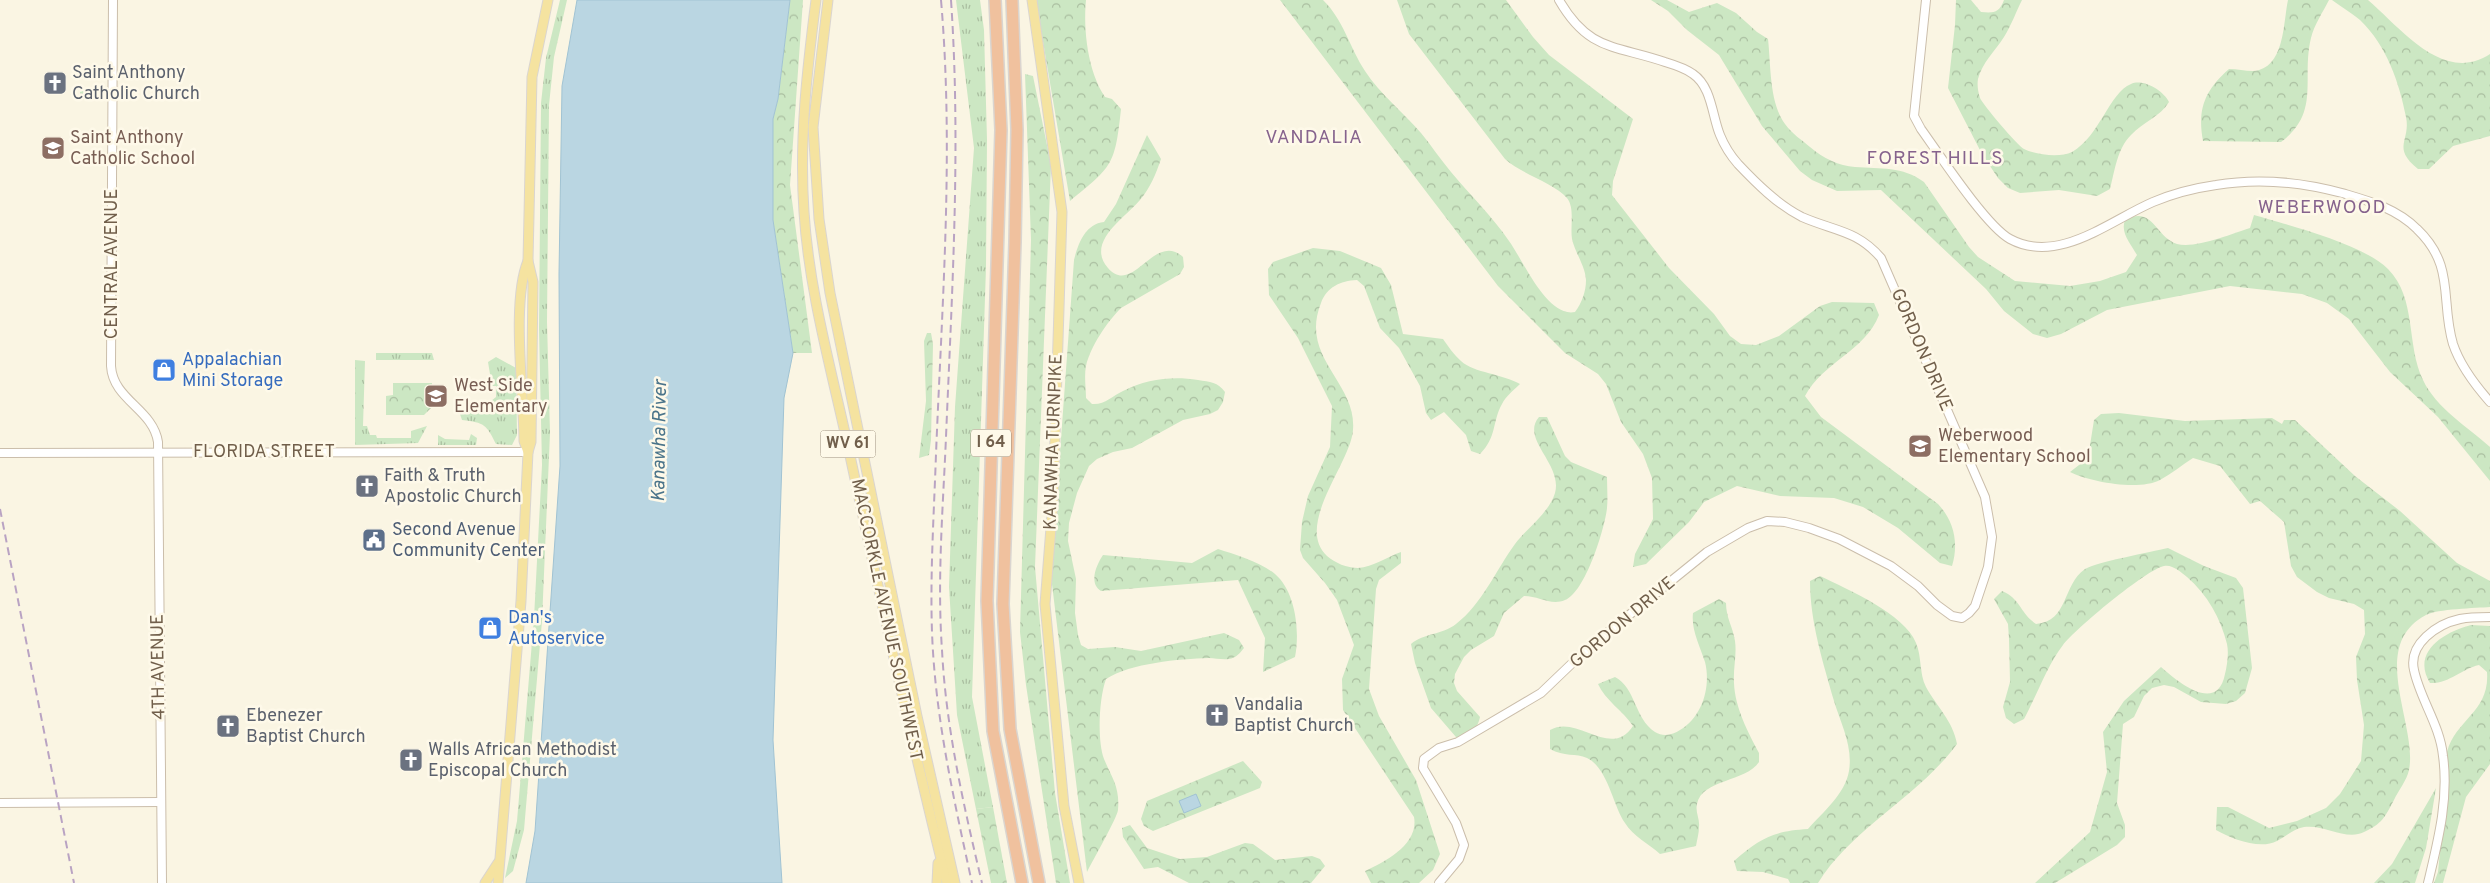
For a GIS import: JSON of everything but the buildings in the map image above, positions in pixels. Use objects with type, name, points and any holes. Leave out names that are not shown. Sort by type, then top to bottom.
[{"type":"highway","name":"I 64","points":[[995,0],[1001,130],[987,601],[993,732],[1022,883]]},
{"type":"highway","name":"I 64","points":[[1012,0],[1017,130],[1016,242],[1003,604],[1010,729],[1039,883]]},
{"type":"main road","points":[[498,883],[498,862],[516,664],[528,452],[524,441],[521,319],[524,272],[528,261],[531,87],[536,50],[548,0]]},
{"type":"main road","name":"MACCORKLE AVENUE SOUTHWEST","points":[[816,0],[804,98],[802,162],[804,214],[813,288],[907,724],[947,883]]},
{"type":"main road","name":"MACCORKLE AVENUE SOUTHWEST","points":[[828,0],[813,127],[819,219],[830,293],[917,716],[955,883]]},
{"type":"main road","name":"KANAWHA TURNPIKE","points":[[1032,0],[1062,212],[1053,502],[1045,604],[1064,806],[1079,883]]},
{"type":"main road","points":[[935,835],[937,883]]},
{"type":"main road","points":[[485,883],[498,862]]},
{"type":"street","name":"CENTRAL AVENUE","points":[[113,0],[112,373],[119,390],[153,424],[157,435],[159,452]]},
{"type":"street","name":"GORDON DRIVE","points":[[1439,883],[1458,859],[1464,845],[1456,823],[1422,768],[1424,758],[1439,748],[1458,742],[1541,693],[1587,649],[1707,552],[1748,528],[1767,521],[1785,522],[1809,528],[1838,539],[1891,566],[1918,586],[1937,606],[1952,616],[1962,618],[1974,606],[1988,567],[1991,545],[1992,537],[1985,498],[1881,258],[1871,246],[1859,237],[1802,216],[1778,201],[1742,168],[1731,155],[1720,135],[1705,88],[1694,74],[1657,59],[1627,53],[1595,41],[1580,29],[1559,0]]},
{"type":"street","points":[[1926,0],[1914,116],[1992,224],[2008,238],[2027,246],[2046,248],[2068,243],[2154,202],[2215,185],[2257,181],[2300,184],[2336,192],[2392,209],[2418,229],[2434,250],[2444,274],[2453,345],[2462,365],[2490,402]]},
{"type":"street","name":"4TH AVENUE","points":[[159,452],[158,636],[162,883]]},
{"type":"street","name":"FLORIDA STREET","points":[[0,453],[528,452]]},
{"type":"street","points":[[2428,883],[2440,832],[2446,779],[2443,753],[2435,724],[2414,669],[2413,657],[2421,642],[2430,632],[2460,619],[2490,616]]},
{"type":"street","points":[[0,803],[161,802]]},
{"type":"green space","points":[[560,0],[567,0],[554,57],[549,105],[547,322],[550,433],[542,621],[524,830],[513,871],[505,878],[517,821],[534,618],[542,465],[539,329],[541,103],[546,58]]},
{"type":"green space","points":[[790,0],[803,0],[790,185],[812,353],[793,353],[773,220],[773,119],[778,99]]},
{"type":"green space","points":[[956,0],[980,0],[984,30],[987,140],[986,267],[972,697],[993,807],[976,809],[957,715],[949,587],[955,407],[974,148]]},
{"type":"green space","points":[[1036,0],[1086,0],[1086,37],[1094,76],[1105,97],[1112,99],[1121,109],[1117,142],[1109,163],[1095,180],[1070,201]]},
{"type":"green space","points":[[1280,0],[1323,0],[1336,16],[1371,79],[1421,133],[1451,172],[1495,223],[1509,241],[1537,286],[1555,306],[1565,311],[1575,312],[1583,297],[1586,280],[1584,269],[1572,239],[1572,212],[1567,198],[1554,188],[1505,159],[1409,34],[1397,0],[1506,0],[1533,37],[1549,55],[1633,119],[1613,181],[1612,195],[1669,268],[1714,314],[1730,336],[1741,344],[1756,345],[1779,336],[1820,306],[1832,302],[1874,303],[1879,315],[1873,327],[1864,338],[1822,374],[1805,396],[1821,417],[1938,504],[1948,518],[1954,533],[1955,549],[1952,566],[1940,563],[1898,528],[1863,507],[1834,498],[1780,496],[1737,486],[1704,502],[1689,522],[1646,564],[1633,567],[1635,554],[1653,519],[1652,478],[1643,454],[1621,422],[1606,384],[1598,374],[1565,353],[1498,286]]},
{"type":"green space","points":[[1651,0],[1667,0],[1689,12],[1717,3],[1736,13],[1757,32],[1768,39],[1773,94],[1776,105],[1785,124],[1797,137],[1815,151],[1837,163],[1899,171],[1908,173],[1924,182],[1978,257],[2015,281],[2070,286],[2100,281],[2126,272],[2137,255],[2125,234],[2124,225],[2125,220],[2134,216],[2142,216],[2148,219],[2164,235],[2177,244],[2185,245],[2213,240],[2250,228],[2254,215],[2324,236],[2361,251],[2388,269],[2397,281],[2407,308],[2414,352],[2423,380],[2444,408],[2490,447],[2490,481],[2438,417],[2390,372],[2349,319],[2327,303],[2302,294],[2230,286],[2107,310],[2061,334],[2047,338],[2033,334],[2004,311],[1986,289],[1881,190],[1837,191],[1812,180],[1800,171],[1762,126],[1719,55],[1687,30],[1668,11]]},
{"type":"green space","points":[[1956,0],[1971,0],[1981,12],[1989,12],[1998,10],[2004,0],[2022,0],[2007,33],[1982,68],[1978,79],[1978,88],[1979,96],[1983,102],[2008,133],[2024,149],[2048,155],[2061,155],[2072,152],[2090,136],[2116,96],[2131,84],[2147,84],[2163,94],[2169,102],[2156,116],[2136,130],[2126,141],[2117,160],[2110,189],[2097,196],[2059,190],[2020,193],[2008,188],[1998,178],[1982,154],[1948,88]]},
{"type":"green space","points":[[2288,0],[2329,0],[2312,33],[2308,53],[2307,94],[2301,119],[2293,131],[2281,142],[2203,141],[2201,130],[2202,110],[2209,93],[2229,69],[2253,71],[2263,68],[2271,62],[2277,54],[2281,43]]},
{"type":"green space","points":[[2332,0],[2368,0],[2408,37],[2423,49],[2439,58],[2456,62],[2473,62],[2490,54],[2490,136],[2453,146],[2429,169],[2418,169],[2405,155],[2406,117],[2400,91],[2385,53],[2378,41],[2360,20]]},
{"type":"green space","points":[[1025,74],[1033,76],[1051,165],[1035,567],[1055,793],[1070,883],[1056,883],[1026,685],[1020,632],[1031,240]]},
{"type":"green space","points":[[80,91],[105,91],[105,100],[80,100]]},
{"type":"green space","points":[[1147,135],[1161,159],[1159,165],[1144,195],[1104,240],[1101,249],[1102,258],[1108,268],[1117,275],[1126,275],[1163,252],[1172,251],[1183,257],[1184,267],[1180,274],[1121,308],[1110,320],[1095,343],[1088,359],[1085,374],[1086,398],[1092,404],[1097,404],[1132,387],[1150,381],[1169,379],[1210,382],[1220,386],[1225,392],[1223,402],[1218,410],[1210,414],[1183,420],[1132,448],[1113,452],[1097,459],[1089,466],[1077,493],[1069,523],[1068,541],[1076,579],[1075,613],[1078,635],[1081,645],[1088,649],[1115,647],[1141,651],[1224,633],[1239,640],[1244,648],[1238,655],[1231,658],[1156,663],[1128,669],[1106,679],[1100,708],[1100,741],[1104,759],[1117,789],[1118,810],[1087,872],[1051,576],[1074,260],[1083,236],[1092,227],[1104,222],[1116,204]]},
{"type":"green space","points":[[1313,248],[1340,251],[1381,268],[1391,285],[1403,334],[1443,339],[1456,356],[1467,365],[1520,384],[1502,404],[1492,435],[1485,448],[1480,454],[1471,451],[1466,435],[1444,412],[1431,420],[1426,413],[1420,386],[1399,348],[1380,328],[1364,286],[1357,280],[1340,283],[1327,293],[1321,303],[1316,322],[1317,339],[1323,355],[1347,398],[1352,413],[1353,430],[1350,444],[1320,511],[1317,528],[1319,543],[1330,559],[1341,565],[1354,568],[1369,566],[1401,552],[1401,563],[1379,580],[1376,589],[1369,689],[1379,716],[1416,780],[1440,854],[1433,870],[1419,883],[1371,883],[1365,871],[1391,857],[1406,843],[1414,827],[1414,817],[1343,710],[1342,679],[1354,645],[1337,600],[1303,558],[1300,550],[1302,522],[1308,496],[1330,447],[1332,406],[1298,338],[1269,295],[1268,269],[1273,262]]},
{"type":"green space","points":[[927,333],[931,333],[933,344],[931,440],[929,455],[919,458],[926,401],[924,341]]},
{"type":"green space","points":[[376,353],[432,353],[434,360],[376,360]]},
{"type":"green space","points":[[496,357],[516,368],[517,435],[512,445],[496,444],[487,428],[476,422],[462,420],[460,414],[485,406],[496,397],[496,386],[492,386],[488,362]]},
{"type":"green space","points":[[355,360],[365,361],[363,426],[367,426],[370,435],[376,435],[377,438],[411,438],[411,431],[427,426],[418,443],[355,445]]},
{"type":"green space","points":[[393,383],[432,383],[432,407],[424,415],[386,415],[386,396],[393,395]]},
{"type":"green space","points":[[2119,413],[2185,421],[2272,418],[2282,424],[2284,420],[2295,420],[2355,476],[2400,511],[2457,563],[2490,581],[2490,607],[2447,610],[2426,615],[2409,629],[2400,646],[2397,666],[2410,752],[2409,770],[2388,811],[2375,826],[2364,832],[2350,835],[2319,828],[2304,827],[2293,831],[2277,841],[2263,844],[2238,840],[2216,830],[2217,807],[2228,807],[2269,828],[2297,821],[2326,808],[2340,794],[2361,761],[2364,725],[2357,680],[2356,657],[2365,634],[2364,610],[2354,604],[2329,598],[2317,592],[2297,577],[2291,566],[2284,522],[2260,501],[2250,504],[2220,466],[2193,458],[2160,480],[2140,485],[2102,482],[2070,472],[2088,458],[2094,420],[2101,414]]},
{"type":"green space","points":[[1539,417],[1547,417],[1565,456],[1571,462],[1607,477],[1607,508],[1602,530],[1587,573],[1572,595],[1560,602],[1524,596],[1504,613],[1494,636],[1471,650],[1464,657],[1455,674],[1454,683],[1457,691],[1480,717],[1475,729],[1465,738],[1456,737],[1431,708],[1415,663],[1411,644],[1416,640],[1451,628],[1474,607],[1515,544],[1543,514],[1552,500],[1556,482],[1535,434],[1535,425]]},
{"type":"green space","points":[[471,434],[477,438],[476,445],[438,445],[438,435],[445,439],[469,440]]},
{"type":"green space","points":[[2168,548],[2204,566],[2236,578],[2243,588],[2252,668],[2245,693],[2236,701],[2226,704],[2201,702],[2174,687],[2164,685],[2152,688],[2144,696],[2134,717],[2123,724],[2117,803],[2125,825],[2125,837],[2117,845],[2055,883],[2035,883],[2090,832],[2107,772],[2103,732],[2124,701],[2161,667],[2177,680],[2196,691],[2214,692],[2221,686],[2225,674],[2228,648],[2217,616],[2201,591],[2179,571],[2170,566],[2164,566],[2127,588],[2070,637],[2052,661],[2024,719],[2014,724],[2006,718],[2003,707],[2010,682],[2008,624],[1994,599],[2002,591],[2013,598],[2026,615],[2036,624],[2047,621],[2060,609],[2072,584],[2085,569],[2112,560]]},
{"type":"green space","points":[[1218,549],[1263,566],[1275,574],[1282,582],[1288,591],[1295,613],[1297,636],[1295,657],[1263,672],[1265,638],[1238,580],[1101,591],[1095,583],[1096,568],[1103,555],[1192,563]]},
{"type":"green space","points":[[1820,576],[1888,612],[1910,632],[1918,648],[1922,676],[1926,687],[1952,728],[1957,744],[1924,780],[1849,845],[1832,863],[1818,883],[1790,883],[1788,879],[1763,872],[1737,871],[1734,861],[1768,837],[1808,829],[1833,802],[1847,779],[1850,762],[1848,744],[1822,657],[1812,612],[1810,581]]},
{"type":"green space","points":[[1719,599],[1726,603],[1735,641],[1734,678],[1737,702],[1743,720],[1759,753],[1759,762],[1753,769],[1715,785],[1701,796],[1697,804],[1699,832],[1696,846],[1660,854],[1628,828],[1605,778],[1594,763],[1587,758],[1560,753],[1550,749],[1550,730],[1572,727],[1604,738],[1615,739],[1624,735],[1633,726],[1605,695],[1598,684],[1615,677],[1627,688],[1643,719],[1655,732],[1665,735],[1671,734],[1688,724],[1700,709],[1707,681],[1705,662],[1693,626],[1693,613]]},
{"type":"green space","points":[[2471,625],[2490,626],[2490,764],[2466,797],[2443,883],[2434,883],[2438,872],[2447,779],[2447,752],[2457,731],[2483,697],[2487,686],[2487,672],[2479,665],[2449,679],[2430,683],[2425,672],[2425,662],[2433,645],[2441,638]]},
{"type":"green space","points":[[1243,761],[1262,782],[1260,788],[1153,831],[1144,826],[1141,819],[1147,801]]},
{"type":"green space","points":[[2436,788],[2426,848],[2415,883],[2374,883],[2392,864]]},
{"type":"green space","points":[[993,807],[1007,883],[991,883],[976,809]]},
{"type":"green space","points":[[1130,825],[1147,848],[1180,859],[1207,857],[1245,843],[1253,844],[1275,860],[1312,856],[1320,859],[1325,866],[1311,883],[1189,883],[1158,867],[1144,869],[1123,837],[1122,828]]},
{"type":"water","name":"Kanawha River","points":[[577,0],[790,0],[778,99],[773,119],[773,220],[793,353],[784,398],[773,740],[782,883],[526,883],[535,831],[560,466],[559,274],[562,86]]},
{"type":"water","points":[[1196,794],[1201,806],[1184,813],[1179,801]]},
{"type":"railway","points":[[941,0],[947,113],[947,170],[933,543],[932,632],[941,727],[972,883]]},
{"type":"railway","points":[[951,0],[954,55],[955,164],[951,328],[940,597],[947,709],[962,797],[982,883]]},
{"type":"railway","points":[[0,509],[74,883]]},
{"type":"place","name":"Saint Anthony Catholic Church","points":[[55,83]]},
{"type":"place","name":"Saint Anthony Catholic School","points":[[53,148]]},
{"type":"place","name":"Appalachian Mini Storage","points":[[164,370]]},
{"type":"place","name":"West Side Elementary","points":[[436,396]]},
{"type":"place","name":"Weberwood Elementary School","points":[[1920,446]]},
{"type":"place","name":"Faith & Truth Apostolic Church","points":[[367,486]]},
{"type":"place","name":"Second Avenue Community Center","points":[[374,540]]},
{"type":"place","name":"Dan's Autoservice","points":[[490,628]]},
{"type":"place","name":"Vandalia Baptist Church","points":[[1217,715]]},
{"type":"place","name":"Ebenezer Baptist Church","points":[[228,726]]},
{"type":"place","name":"Walls African Methodist Episcopal Church","points":[[411,760]]},
{"type":"district","name":"VANDALIA","points":[[1314,138]]},
{"type":"district","name":"FOREST HILLS","points":[[1935,159]]},
{"type":"district","name":"WEBERWOOD","points":[[2322,208]]}]
